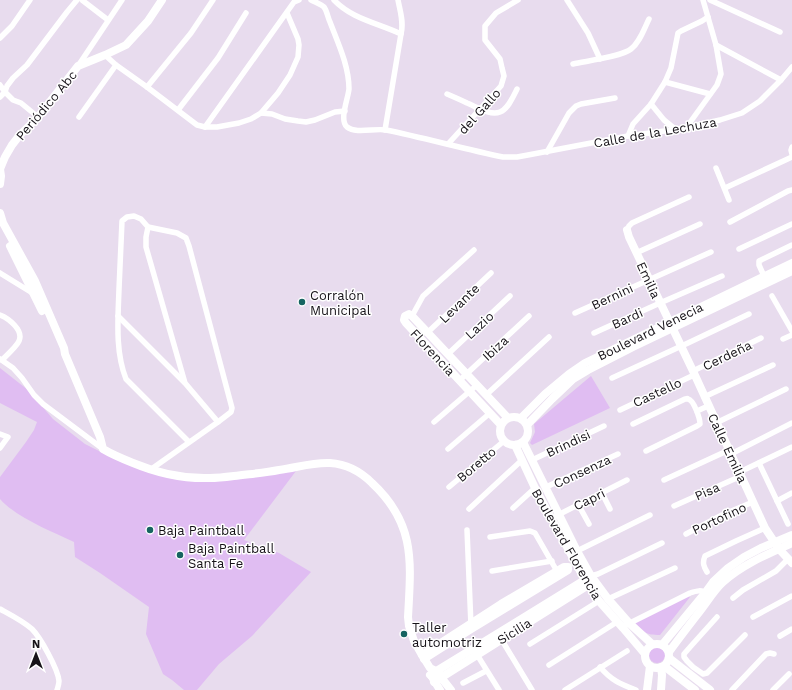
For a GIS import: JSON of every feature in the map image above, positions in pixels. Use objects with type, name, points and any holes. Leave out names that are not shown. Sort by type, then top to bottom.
[{"type":"street","points":[[0,38],[12,26],[30,0]]},
{"type":"street","points":[[0,97],[5,92],[7,86],[13,78],[27,65],[77,0]]},
{"type":"street","points":[[82,0],[108,20]]},
{"type":"street","points":[[78,66],[122,0]]},
{"type":"street","name":"Periódico Abc","points":[[0,169],[12,145],[38,117],[78,66],[126,45],[148,20],[162,0]]},
{"type":"street","points":[[147,87],[191,33],[213,0]]},
{"type":"street","points":[[205,127],[294,2],[299,0]]},
{"type":"street","points":[[311,0],[324,7]]},
{"type":"street","points":[[262,113],[306,122],[345,110],[349,91],[345,63],[322,0]]},
{"type":"street","points":[[334,0],[342,8],[358,17],[401,34]]},
{"type":"street","points":[[385,130],[403,24],[398,0]]},
{"type":"street","name":"del Gallo","points":[[448,144],[501,86],[504,76],[500,59],[485,40],[485,26],[496,13],[518,0]]},
{"type":"street","points":[[567,0],[588,33],[600,59]]},
{"type":"street","points":[[686,128],[717,85],[721,74],[716,46],[703,0]]},
{"type":"street","points":[[710,0],[780,32]]},
{"type":"street","points":[[178,110],[218,58],[246,13]]},
{"type":"street","points":[[105,55],[116,65],[197,125],[217,127],[239,123],[262,113],[290,76],[298,57],[299,45],[287,13]]},
{"type":"street","points":[[628,136],[633,124],[651,104],[665,82],[671,68],[678,33],[708,17]]},
{"type":"street","points":[[573,64],[621,54],[631,49],[639,40],[649,19]]},
{"type":"street","points":[[716,46],[781,80]]},
{"type":"street","points":[[79,117],[116,65]]},
{"type":"street","name":"Calle de la Lechuza","points":[[345,110],[344,124],[353,130],[385,130],[503,157],[517,157],[628,136],[686,128],[742,113],[760,101],[781,80],[792,66]]},
{"type":"street","points":[[665,82],[710,94]]},
{"type":"street","points":[[0,85],[13,100],[21,103],[38,117]]},
{"type":"street","points":[[447,94],[480,109],[493,113],[500,112],[505,109],[512,99],[516,89]]},
{"type":"street","points":[[547,152],[570,113],[576,106],[616,98]]},
{"type":"street","points":[[651,104],[664,120],[675,129]]},
{"type":"street","points":[[725,188],[792,155],[792,147]]},
{"type":"street","points":[[716,168],[729,200]]},
{"type":"street","points":[[0,169],[2,176],[0,184]]},
{"type":"street","points":[[730,222],[792,190]]},
{"type":"street","points":[[627,230],[632,223],[689,197]]},
{"type":"street","points":[[0,213],[35,281],[64,348],[65,354],[100,437],[103,449]]},
{"type":"street","points":[[150,470],[218,422],[231,412],[232,408],[190,246],[186,238],[177,233],[148,227],[141,219],[134,216],[127,217],[122,221],[118,316],[118,342],[122,369],[126,380],[189,442]]},
{"type":"street","points":[[636,253],[700,224]]},
{"type":"street","points":[[739,249],[792,224]]},
{"type":"street","points":[[0,226],[61,349],[65,354]]},
{"type":"street","points":[[148,227],[146,247],[185,383]]},
{"type":"street","name":"Emilia","points":[[627,230],[628,237],[670,325]]},
{"type":"street","points":[[764,276],[759,265],[759,261],[792,245]]},
{"type":"street","points":[[412,316],[424,296],[474,250]]},
{"type":"street","name":"Bernini","points":[[575,313],[711,252]]},
{"type":"street","name":"Boulevard Venecia","points":[[527,425],[574,379],[670,325],[792,263]]},
{"type":"street","name":"Boulevard Venecia","points":[[521,418],[545,394],[585,363],[792,271]]},
{"type":"street","points":[[0,273],[34,294]]},
{"type":"street","name":"Levante","points":[[428,332],[491,273]]},
{"type":"street","name":"Bardi","points":[[594,333],[722,276]]},
{"type":"street","name":"Lazio","points":[[448,354],[510,296]]},
{"type":"street","points":[[772,296],[792,331]]},
{"type":"street","name":"Florencia","points":[[501,425],[406,323],[404,320],[405,316],[408,314],[412,316],[508,418]]},
{"type":"street","points":[[612,378],[749,314]]},
{"type":"street","points":[[0,315],[7,318],[18,329],[20,335],[19,341],[8,355],[1,359],[18,373],[34,395],[43,404],[90,440],[117,457],[150,470],[179,476],[211,478],[263,473],[318,463],[340,464],[362,475],[378,488],[400,519],[409,548],[408,617],[409,626],[414,641],[435,674],[451,690]]},
{"type":"street","points":[[118,316],[185,383],[218,422]]},
{"type":"street","name":"Ibiza","points":[[460,380],[529,316]]},
{"type":"street","name":"Calle Emilia","points":[[670,325],[730,452],[743,473],[753,502],[765,528],[776,546],[790,561]]},
{"type":"street","points":[[783,339],[792,335]]},
{"type":"street","points":[[486,395],[549,336]]},
{"type":"street","name":"Cerdeña","points":[[693,373],[761,338]]},
{"type":"street","points":[[704,397],[773,365]]},
{"type":"street","name":"Castello","points":[[620,410],[693,373]]},
{"type":"street","points":[[434,422],[477,385]]},
{"type":"street","points":[[716,423],[786,389]]},
{"type":"street","points":[[633,424],[685,399],[690,399],[697,411],[700,424],[646,451]]},
{"type":"street","points":[[697,411],[708,406]]},
{"type":"street","points":[[448,449],[490,413]]},
{"type":"street","points":[[508,418],[521,418],[527,425],[528,429],[526,438],[523,442],[515,445],[504,441],[500,430],[501,425],[508,418]]},
{"type":"street","points":[[664,480],[730,452],[792,423]]},
{"type":"street","name":"Brindisi","points":[[532,460],[604,426]]},
{"type":"street","points":[[0,434],[8,437],[0,448]]},
{"type":"street","name":"Boretto","points":[[449,487],[504,441]]},
{"type":"street","name":"Boulevard Florencia","points":[[523,442],[546,487],[555,516],[591,579],[608,599],[623,624],[645,654]]},
{"type":"street","name":"Boulevard Florencia","points":[[515,445],[535,488],[577,551],[591,579],[599,601],[623,624],[652,644]]},
{"type":"street","name":"Pisa","points":[[674,506],[743,473],[759,463],[792,447]]},
{"type":"street","name":"Consenza","points":[[546,487],[618,454]]},
{"type":"street","points":[[469,509],[522,460]]},
{"type":"street","points":[[759,463],[788,524]]},
{"type":"street","name":"Capri","points":[[555,516],[627,480]]},
{"type":"street","points":[[513,508],[535,488]]},
{"type":"street","points":[[602,493],[610,509]]},
{"type":"street","points":[[777,501],[792,494]]},
{"type":"street","name":"Portofino","points":[[686,534],[722,515],[753,502]]},
{"type":"street","points":[[578,504],[589,524]]},
{"type":"street","points":[[577,551],[650,514]]},
{"type":"street","points":[[707,572],[703,560],[705,556],[765,528]]},
{"type":"street","points":[[467,530],[471,626]]},
{"type":"street","points":[[423,657],[559,573],[533,531],[490,537]]},
{"type":"street","points":[[662,644],[707,595],[740,569],[764,555],[792,535]]},
{"type":"street","points":[[591,579],[662,543]]},
{"type":"street","points":[[776,546],[792,543]]},
{"type":"street","points":[[492,571],[552,561]]},
{"type":"street","points":[[733,598],[743,590],[790,561]]},
{"type":"street","points":[[608,599],[675,568]]},
{"type":"street","name":"Sicilia","points":[[435,674],[475,652],[591,579]]},
{"type":"street","points":[[549,665],[623,624],[690,593],[699,591],[707,595]]},
{"type":"street","points":[[707,595],[669,655],[668,661],[662,667],[657,668],[650,666],[645,659],[646,650],[652,644],[662,644],[665,646],[669,655],[691,670],[710,690]]},
{"type":"street","points":[[753,617],[792,596]]},
{"type":"street","points":[[530,644],[599,601]]},
{"type":"street","points":[[0,609],[22,622],[36,633],[56,671],[59,681],[57,690]]},
{"type":"street","points":[[717,618],[686,652],[684,657],[691,670],[703,674],[707,673],[745,635]]},
{"type":"street","points":[[780,636],[792,629]]},
{"type":"street","points":[[500,636],[532,690]]},
{"type":"street","points":[[566,690],[626,651]]},
{"type":"street","points":[[475,652],[499,690]]},
{"type":"street","points":[[732,690],[766,654],[774,654]]},
{"type":"street","points":[[647,690],[650,666]]},
{"type":"street","points":[[600,667],[606,675],[612,679],[626,687],[636,690]]},
{"type":"street","points":[[662,667],[678,677],[692,689]]},
{"type":"street","points":[[661,688],[662,667]]},
{"type":"street","points":[[463,683],[486,671]]},
{"type":"street","points":[[435,674],[440,690]]},
{"type":"street","points":[[773,690],[789,674]]},
{"type":"street","points":[[661,688],[664,680],[668,677],[678,677]]},
{"type":"shaded area","name":"Baja Paintball","points":[[0,368],[28,390],[53,419],[85,444],[109,456],[163,476],[296,471],[244,540],[279,553],[311,572],[252,636],[219,664],[197,690],[184,690],[163,674],[146,634],[149,607],[75,557],[74,542],[25,518],[7,506],[0,499],[0,477],[26,442],[34,430],[37,422],[0,403]]},
{"type":"shaded area","points":[[591,376],[610,408],[532,445],[530,443],[535,432],[534,424]]},
{"type":"shaded area","points":[[687,594],[690,597],[660,635],[645,632],[634,622]]},
{"type":"shaded area","points":[[657,647],[663,649],[665,655],[663,661],[657,663],[651,661],[649,655],[651,649]]},
{"type":"place","name":"Corralón Municipal","points":[[302,302]]},
{"type":"place","name":"Baja Paintball","points":[[150,530]]},
{"type":"place","name":"Baja Paintball Santa Fe","points":[[180,555]]},
{"type":"place","name":"Taller automotriz","points":[[404,634]]}]
